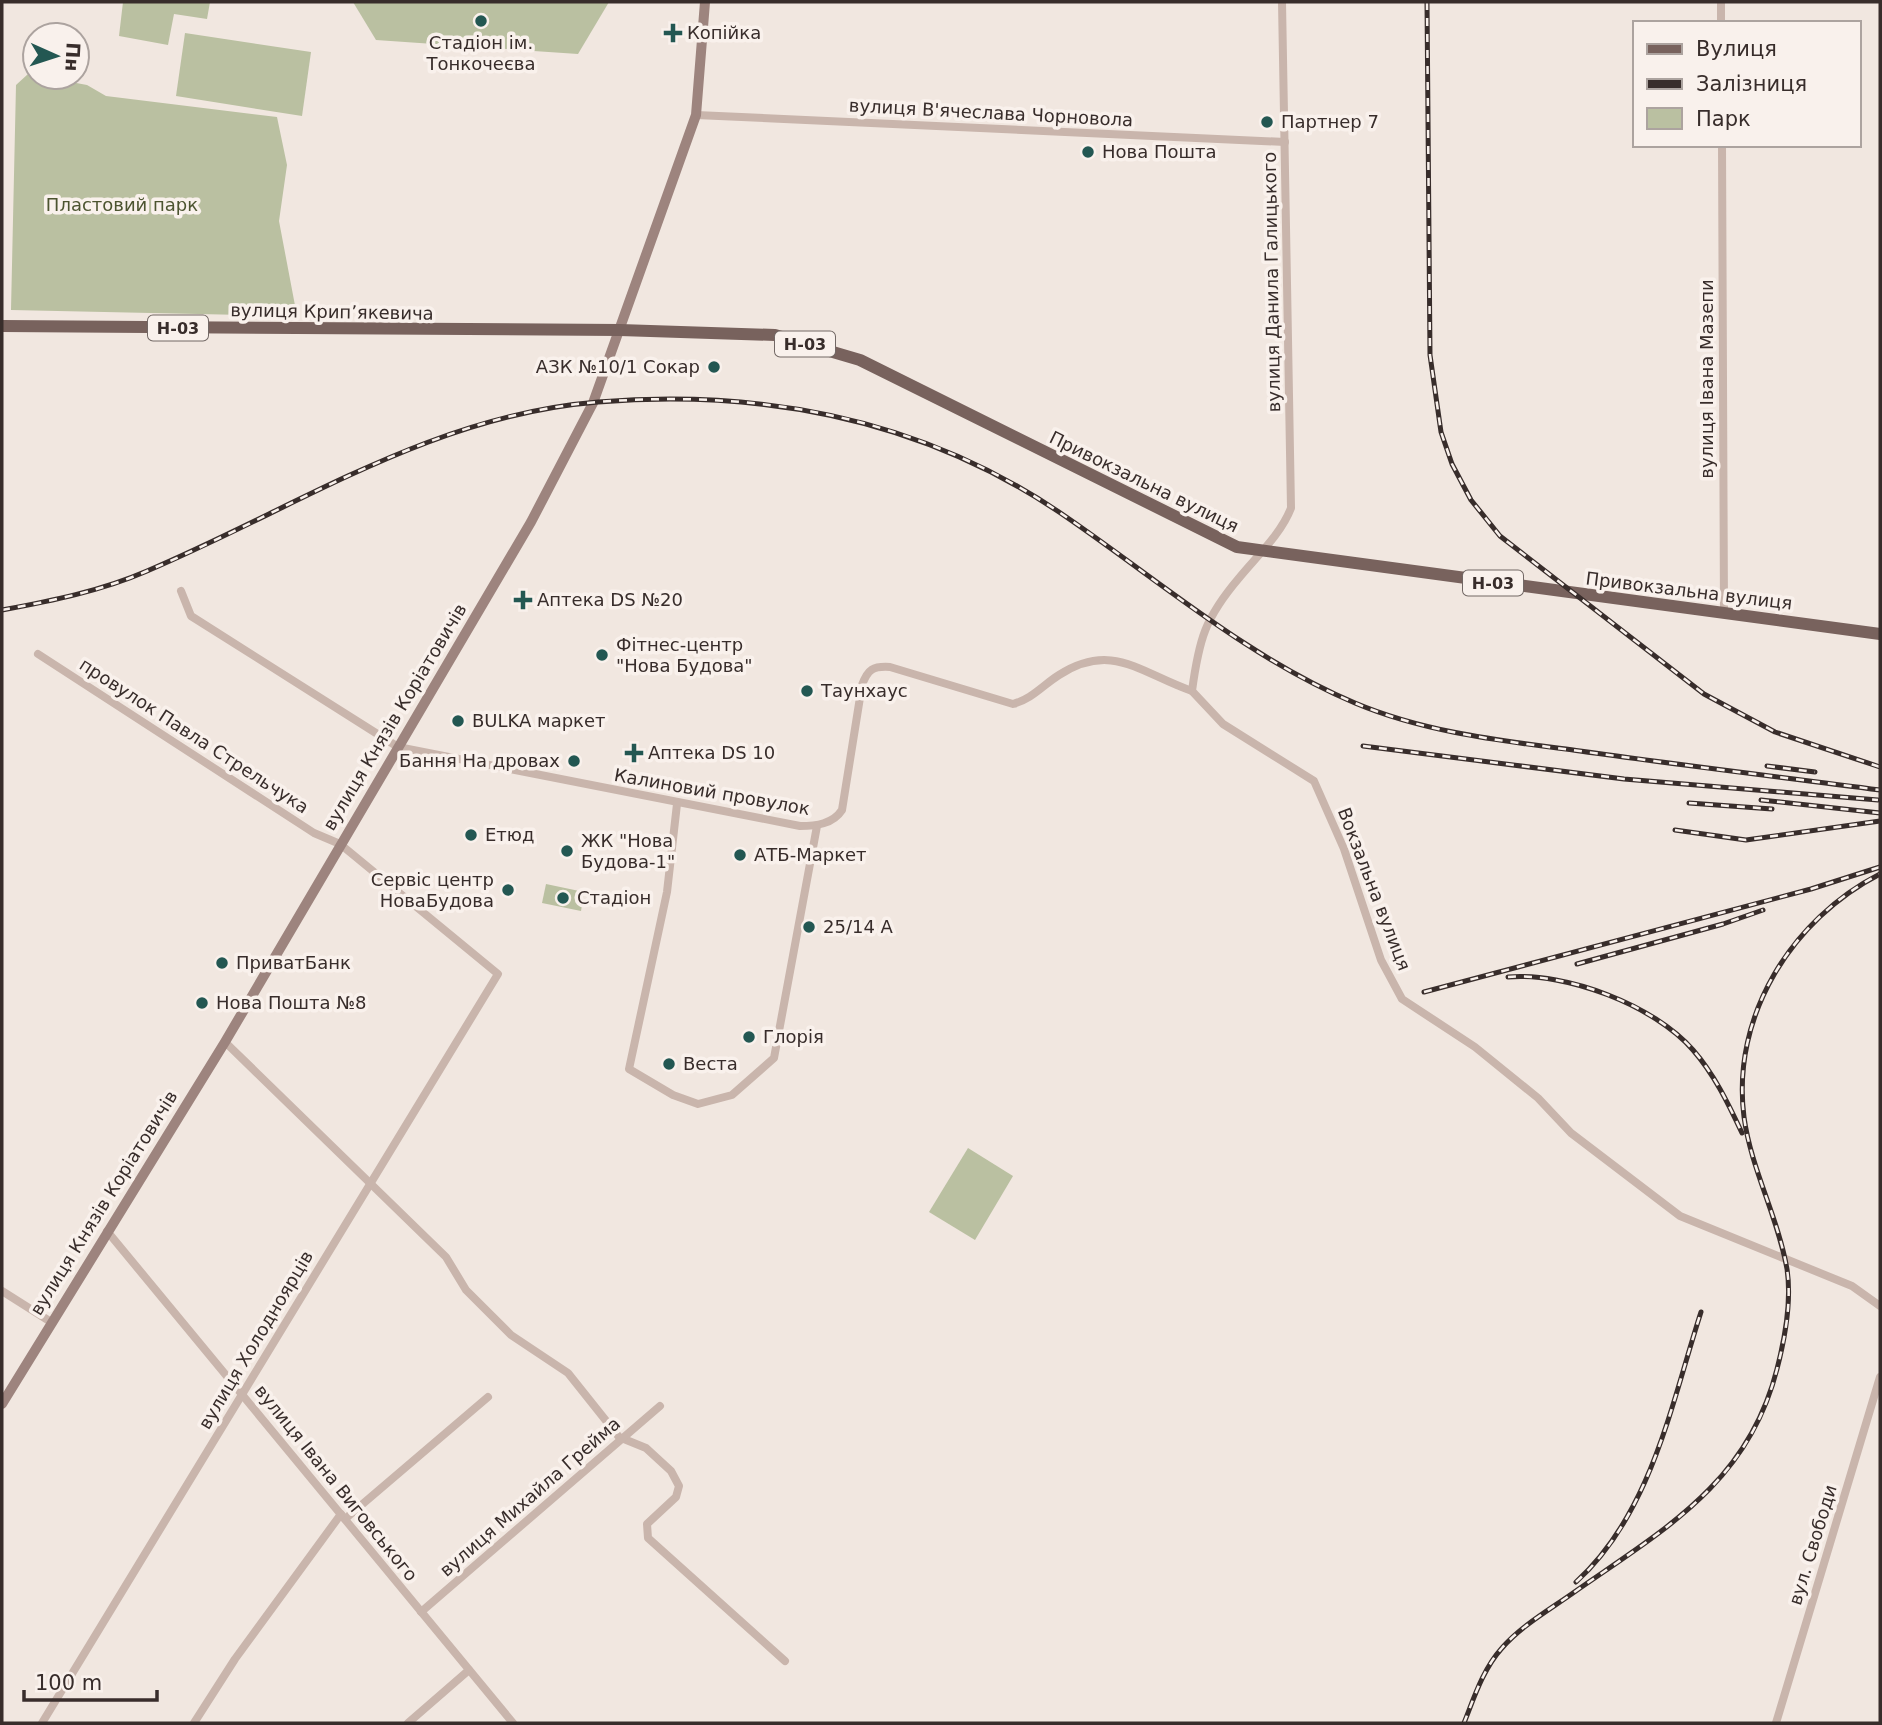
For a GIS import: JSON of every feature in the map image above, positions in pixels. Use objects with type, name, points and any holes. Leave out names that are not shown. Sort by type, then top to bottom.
[{"type":"main road","name":"вулиця Князів Коріатовичів","points":[[2,1404],[225,1042],[531,522],[593,403],[696,115],[705,2]]},
{"type":"main road","name":"вулиця Крипʼякевича","points":[[2,326],[620,330]]},
{"type":"main road","name":"Привокзальна вулиця","points":[[620,330],[775,335],[860,360],[1237,548],[1880,634]]},
{"type":"street","name":"вулиця Данила Галицького","points":[[1262,552],[1291,508],[1282,2]]},
{"type":"street","points":[[1721,2],[1721,21]]},
{"type":"street","name":"вулиця В'ячеслава Чорновола","points":[[696,115],[1286,142]]},
{"type":"street","name":"вулиця Івана Мазепи","points":[[1722,147],[1724,614]]},
{"type":"street","points":[[1192,691],[1198,643],[1204,629],[1224,596],[1262,552]]},
{"type":"street","name":"Калиновий провулок","points":[[181,591],[191,616],[398,747],[800,827],[817,826],[837,816],[842,810],[862,685],[866,672],[876,666],[890,667],[1013,704],[1026,701],[1079,664],[1105,658],[1134,666],[1192,691]]},
{"type":"street","name":"провулок Павла Стрельчука","points":[[38,654],[314,833],[340,844],[498,974]]},
{"type":"street","name":"Вокзальна вулиця","points":[[1192,691],[1223,724],[1314,781],[1344,849],[1381,960],[1402,999],[1475,1047],[1538,1098],[1571,1133],[1680,1216],[1852,1286],[1880,1306]]},
{"type":"street","points":[[677,804],[667,892],[629,1069],[673,1095],[698,1104],[732,1096],[774,1058],[817,826]]},
{"type":"street","name":"вулиця Холодноярців","points":[[42,1723],[498,974]]},
{"type":"street","points":[[225,1042],[446,1257],[466,1290],[511,1335],[568,1373],[622,1438],[653,1454],[671,1471],[679,1486],[673,1502],[647,1524],[645,1531],[649,1540],[785,1661]]},
{"type":"street","name":"вулиця Івана Виговського","points":[[107,1231],[513,1723]]},
{"type":"street","points":[[2,1291],[51,1322]]},
{"type":"street","name":"вул. Свободи","points":[[1776,1723],[1880,1377]]},
{"type":"street","points":[[194,1723],[235,1659],[343,1517],[488,1397]]},
{"type":"street","name":"вулиця Михайла Грейма","points":[[421,1612],[660,1406]]},
{"type":"street","points":[[408,1723],[469,1670]]},
{"type":"green space","points":[[123,2],[210,2],[207,19],[174,14],[168,45],[119,36]]},
{"type":"green space","name":"Стадіон ім. Тонкочеєва","points":[[353,2],[609,2],[578,54],[376,40]]},
{"type":"green space","points":[[185,33],[311,52],[302,116],[176,96]]},
{"type":"green space","name":"Пластовий парк","points":[[21,80],[21,91],[91,91],[91,87],[106,96],[277,117],[287,165],[279,221],[297,316],[11,310],[16,85]]},
{"type":"green space","name":"Стадіон","points":[[546,884],[584,892],[581,911],[542,903]]},
{"type":"green space","points":[[968,1148],[1013,1176],[975,1240],[929,1212]]},
{"type":"railway","points":[[1427,2],[1430,355],[1441,432],[1452,464],[1471,500],[1500,536],[1704,694],[1775,732],[1880,767]]},
{"type":"railway","points":[[2,610],[76,595],[130,578],[366,468],[478,425],[537,410],[598,402],[720,400],[779,406],[838,417],[895,432],[951,453],[1006,480],[1059,512],[1202,615],[1276,663],[1355,703],[1382,713],[1437,729],[1494,739],[1880,790]]},
{"type":"railway","points":[[1363,746],[1624,779],[1878,800]]},
{"type":"railway","points":[[1767,766],[1815,772]]},
{"type":"railway","points":[[1761,800],[1880,813]]},
{"type":"railway","points":[[1689,803],[1772,809]]},
{"type":"railway","points":[[1675,830],[1746,840],[1880,821]]},
{"type":"railway","points":[[1424,992],[1811,889],[1880,867]]},
{"type":"railway","points":[[1464,1723],[1484,1674],[1495,1656],[1510,1640],[1639,1548],[1698,1500],[1746,1444],[1764,1409],[1783,1345],[1788,1282],[1783,1250],[1747,1136],[1743,1079],[1747,1043],[1758,1008],[1774,974],[1795,944],[1820,917],[1848,893],[1880,874]]},
{"type":"railway","points":[[1577,964],[1723,924],[1763,910]]},
{"type":"railway","points":[[1508,977],[1556,980],[1582,986],[1633,1006],[1656,1019],[1701,1059],[1742,1133]]},
{"type":"railway","points":[[1576,1582],[1602,1555],[1641,1491],[1668,1420],[1701,1312]]},
{"type":"place","name":"Стадіон ім. Тонкочеєва","points":[[481,21]]},
{"type":"place","name":"Копійка","points":[[673,33]]},
{"type":"place","name":"Партнер 7","points":[[1267,122]]},
{"type":"place","name":"Нова Пошта","points":[[1088,152]]},
{"type":"place","name":"АЗК №10/1 Сокар","points":[[714,367]]},
{"type":"place","name":"Аптека DS №20","points":[[523,600]]},
{"type":"place","name":"Фітнес-центр \"Нова Будова\"","points":[[602,655]]},
{"type":"place","name":"Таунхаус","points":[[807,691]]},
{"type":"place","name":"BULKA маркет","points":[[458,721]]},
{"type":"place","name":"Аптека DS 10","points":[[634,753]]},
{"type":"place","name":"Бання На дровах","points":[[574,761]]},
{"type":"place","name":"Етюд","points":[[471,835]]},
{"type":"place","name":"ЖК \"Нова Будова-1\"","points":[[567,851]]},
{"type":"place","name":"АТБ-Маркет","points":[[740,855]]},
{"type":"place","name":"Сервіс центр НоваБудова","points":[[508,890]]},
{"type":"place","name":"Стадіон","points":[[563,898]]},
{"type":"place","name":"25/14 А","points":[[809,927]]},
{"type":"place","name":"ПриватБанк","points":[[222,963]]},
{"type":"place","name":"Нова Пошта №8","points":[[202,1003]]},
{"type":"place","name":"Глорія","points":[[749,1037]]},
{"type":"place","name":"Веста","points":[[669,1064]]}]
